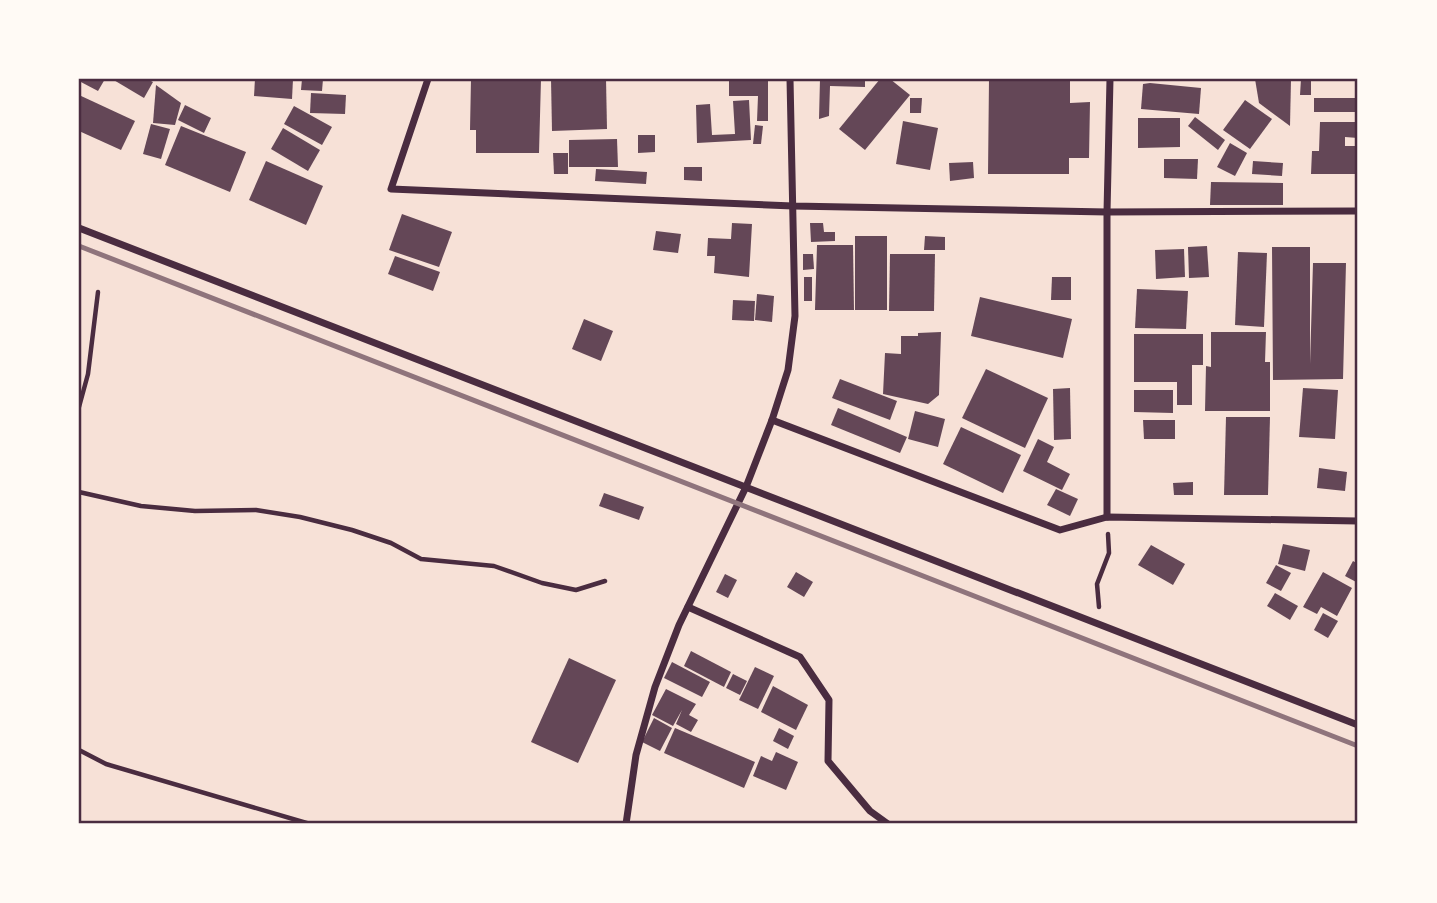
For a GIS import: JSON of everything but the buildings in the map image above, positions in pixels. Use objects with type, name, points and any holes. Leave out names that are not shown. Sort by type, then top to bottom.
[{"type":"street","points":[[428,79],[391,189],[793,206],[1107,212],[1358,211]]},
{"type":"street","points":[[626,824],[636,755],[655,687],[688,607],[746,487],[788,370],[795,316],[790,79]]},
{"type":"street","points":[[1107,517],[1110,79]]},
{"type":"street","points":[[79,228],[1358,725]]},
{"type":"street","points":[[772,420],[1060,530],[1107,517],[1358,521]]},
{"type":"street","points":[[688,607],[800,657],[829,700],[828,761],[870,811],[888,824]]},
{"type":"path","points":[[79,407],[88,374],[98,292]]},
{"type":"path","points":[[79,492],[141,506],[195,511],[256,510],[300,517],[391,543],[421,559],[494,566],[541,583],[576,590],[606,581]]},
{"type":"path","points":[[1097,583],[1109,554]]},
{"type":"path","points":[[79,750],[106,764],[310,824]]},
{"type":"railway","points":[[79,246],[1358,746]]}]
